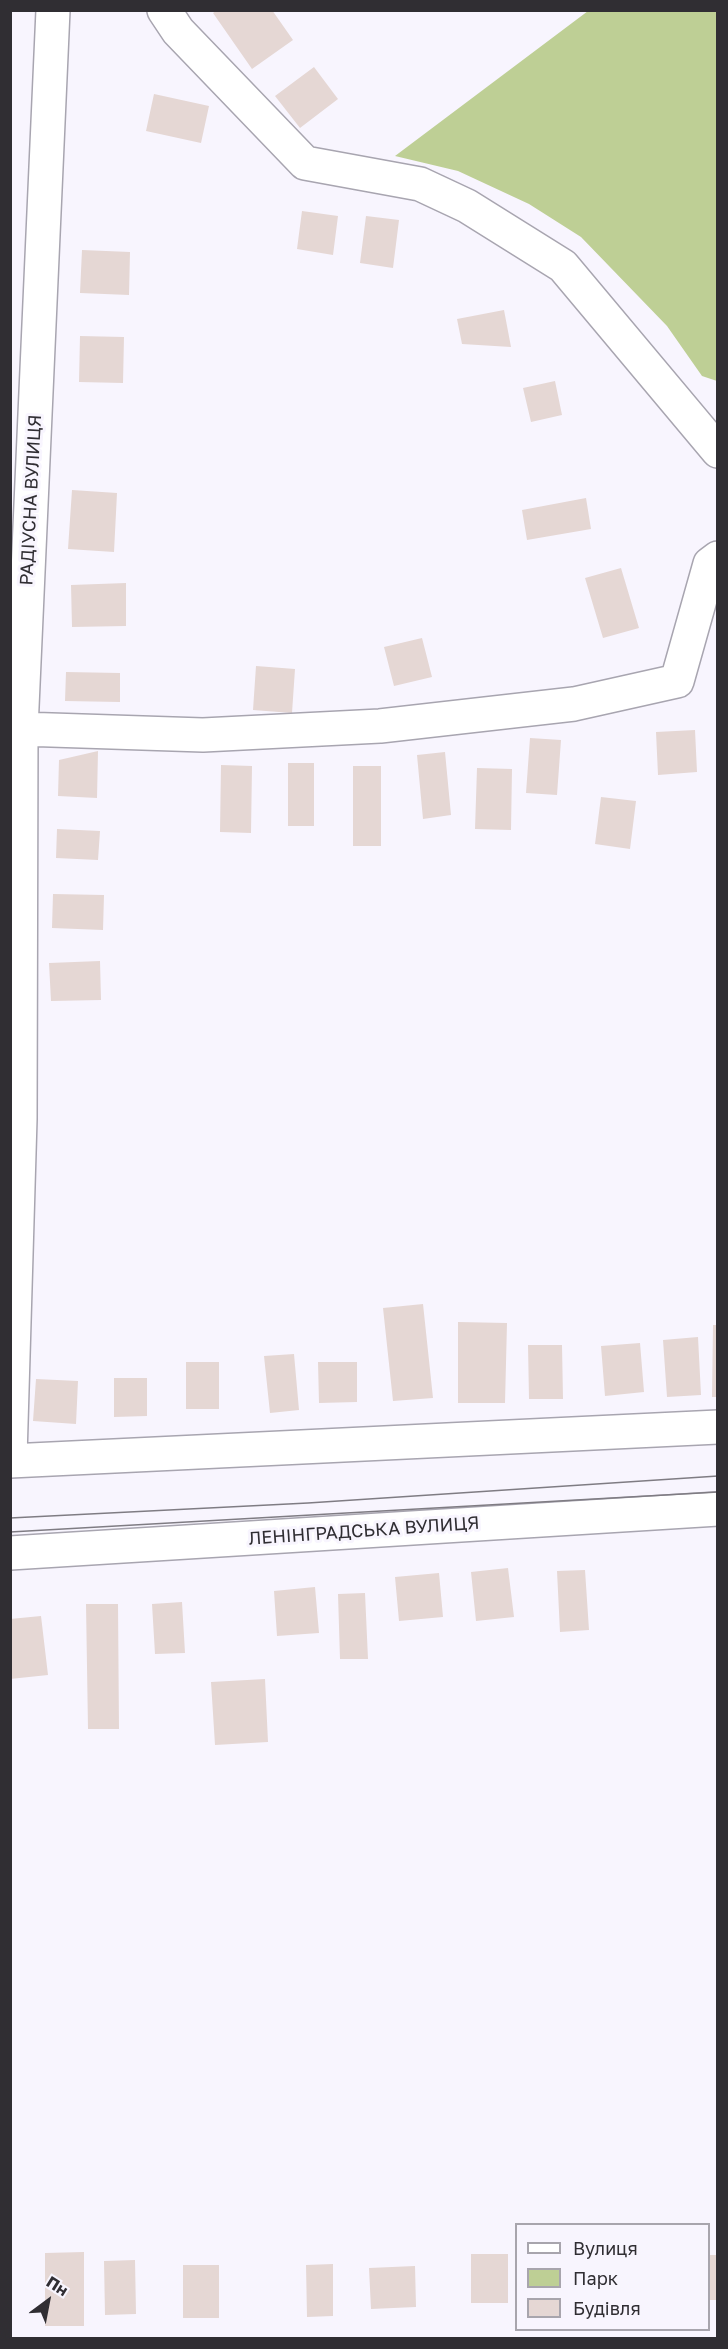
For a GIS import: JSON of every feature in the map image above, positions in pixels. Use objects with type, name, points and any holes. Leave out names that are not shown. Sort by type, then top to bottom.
[{"type":"street","name":"РАДІУСНА ВУЛИЦЯ","points":[[10,1459],[20,1119],[21,729],[54,10]]},
{"type":"street","points":[[164,10],[178,31],[304,163],[420,184],[466,206],[562,266],[717,451]]},
{"type":"street","points":[[21,729],[203,735],[380,726],[574,704],[677,681],[710,564],[717,558]]},
{"type":"street","points":[[10,1459],[717,1427]]},
{"type":"street","name":"ЛЕНІНГРАДСЬКА ВУЛИЦЯ","points":[[10,1553],[717,1509]]},
{"type":"green space","points":[[588,11],[717,11],[717,381],[702,376],[667,326],[581,237],[529,204],[458,171],[395,156]]},
{"type":"building","points":[[217,10],[272,10],[293,40],[252,69],[213,13]]},
{"type":"building","points":[[314,67],[338,99],[300,128],[275,96]]},
{"type":"building","points":[[154,94],[209,106],[201,143],[146,131]]},
{"type":"building","points":[[302,211],[338,216],[333,255],[297,249]]},
{"type":"building","points":[[366,216],[399,220],[393,268],[360,263]]},
{"type":"building","points":[[82,250],[130,252],[129,295],[80,293]]},
{"type":"building","points":[[504,310],[511,347],[462,344],[457,319]]},
{"type":"building","points":[[80,336],[124,337],[123,383],[79,382]]},
{"type":"building","points":[[555,381],[562,415],[531,422],[523,388]]},
{"type":"building","points":[[72,490],[117,493],[114,552],[68,549]]},
{"type":"building","points":[[586,498],[591,529],[527,540],[522,510]]},
{"type":"building","points":[[621,568],[639,628],[603,638],[585,578]]},
{"type":"building","points":[[126,583],[126,626],[72,627],[71,585]]},
{"type":"building","points":[[422,638],[432,677],[394,686],[384,647]]},
{"type":"building","points":[[256,666],[295,669],[292,713],[253,710]]},
{"type":"building","points":[[66,672],[120,673],[120,702],[65,701]]},
{"type":"building","points":[[695,730],[697,772],[658,775],[656,732]]},
{"type":"building","points":[[530,738],[561,740],[557,795],[526,793]]},
{"type":"building","points":[[98,751],[97,798],[58,796],[59,760]]},
{"type":"building","points":[[445,752],[451,815],[423,819],[417,755]]},
{"type":"building","points":[[288,763],[314,763],[314,826],[288,826]]},
{"type":"building","points":[[221,765],[252,766],[251,833],[220,832]]},
{"type":"building","points":[[353,766],[381,766],[381,846],[353,846]]},
{"type":"building","points":[[477,768],[512,769],[511,830],[475,829]]},
{"type":"building","points":[[601,797],[636,801],[630,849],[595,844]]},
{"type":"building","points":[[57,829],[100,831],[98,860],[56,858]]},
{"type":"building","points":[[53,894],[104,895],[103,930],[52,928]]},
{"type":"building","points":[[100,961],[101,1000],[51,1001],[49,963]]},
{"type":"building","points":[[423,1304],[433,1398],[393,1401],[383,1308]]},
{"type":"building","points":[[458,1322],[507,1323],[505,1403],[458,1403]]},
{"type":"building","points":[[713,1325],[718,1325],[718,1397],[712,1397]]},
{"type":"building","points":[[698,1337],[701,1395],[667,1397],[663,1340]]},
{"type":"building","points":[[640,1343],[644,1392],[605,1396],[601,1346]]},
{"type":"building","points":[[528,1345],[562,1345],[563,1399],[529,1399]]},
{"type":"building","points":[[294,1354],[299,1410],[270,1413],[264,1356]]},
{"type":"building","points":[[186,1362],[219,1362],[219,1409],[186,1409]]},
{"type":"building","points":[[318,1362],[357,1362],[357,1402],[319,1403]]},
{"type":"building","points":[[114,1378],[147,1378],[147,1416],[114,1417]]},
{"type":"building","points":[[36,1379],[78,1381],[76,1424],[33,1421]]},
{"type":"building","points":[[508,1568],[514,1617],[476,1621],[471,1572]]},
{"type":"building","points":[[585,1570],[589,1630],[560,1632],[557,1571]]},
{"type":"building","points":[[439,1573],[443,1617],[399,1621],[395,1577]]},
{"type":"building","points":[[315,1587],[319,1633],[277,1636],[274,1591]]},
{"type":"building","points":[[365,1593],[368,1659],[340,1659],[338,1594]]},
{"type":"building","points":[[182,1602],[185,1653],[155,1654],[152,1604]]},
{"type":"building","points":[[86,1604],[118,1604],[119,1729],[88,1729]]},
{"type":"building","points":[[41,1616],[48,1675],[10,1679],[10,1619]]},
{"type":"building","points":[[265,1679],[268,1742],[215,1745],[211,1682]]},
{"type":"building","points":[[84,2252],[84,2326],[45,2326],[45,2253]]},
{"type":"building","points":[[471,2254],[508,2254],[508,2303],[471,2303]]},
{"type":"building","points":[[710,2255],[718,2255],[718,2300],[710,2300]]},
{"type":"building","points":[[135,2260],[136,2314],[105,2315],[104,2261]]},
{"type":"building","points":[[333,2264],[333,2316],[307,2317],[306,2265]]},
{"type":"building","points":[[183,2265],[219,2265],[219,2318],[183,2318]]},
{"type":"building","points":[[415,2266],[416,2307],[371,2309],[369,2268]]},
{"type":"tram line","points":[[10,1518],[308,1503],[718,1476]]},
{"type":"tram line","points":[[10,1532],[718,1492]]}]
